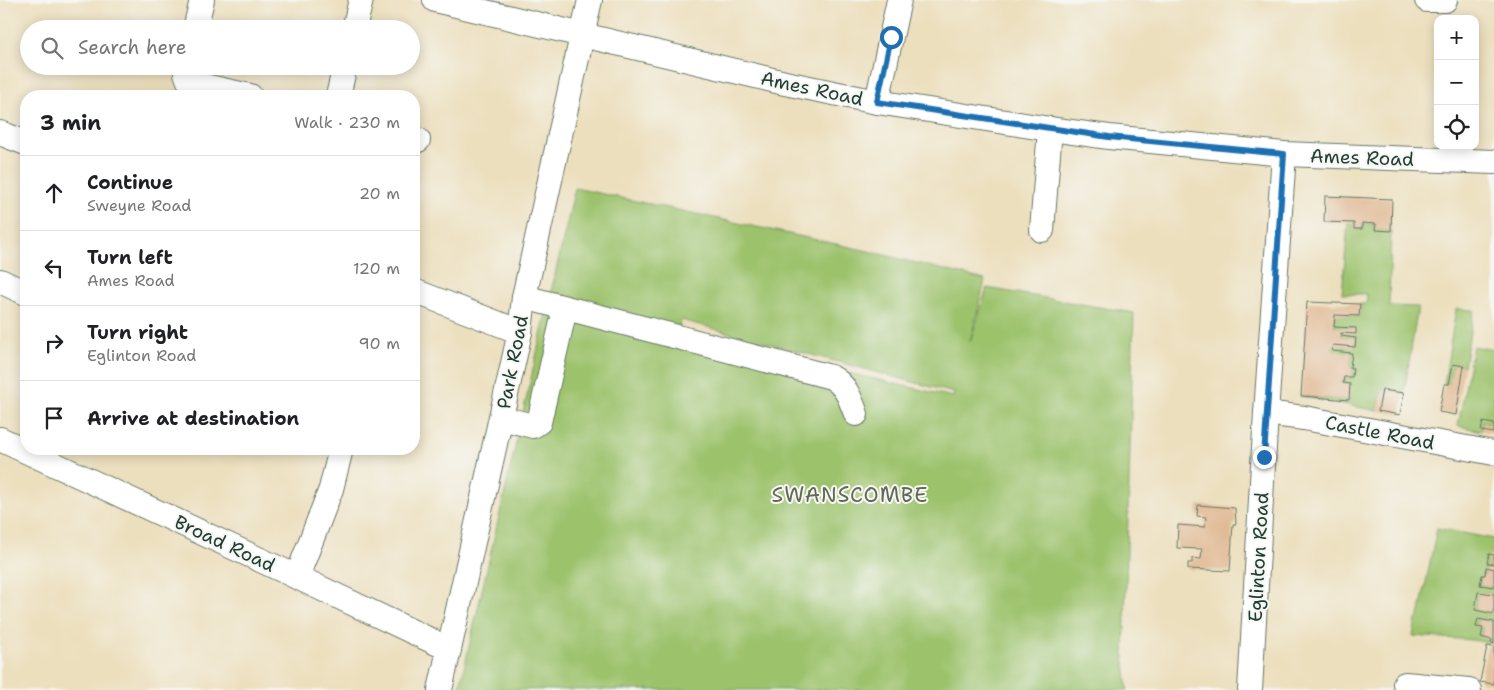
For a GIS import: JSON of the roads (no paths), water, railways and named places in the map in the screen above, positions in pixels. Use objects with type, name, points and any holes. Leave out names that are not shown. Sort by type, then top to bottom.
[{"type":"street","points":[[198,20],[202,0]]},
{"type":"street","points":[[356,20],[361,0]]},
{"type":"street","name":"Ames Road","points":[[435,0],[785,83],[877,102],[1050,129],[1116,138],[1284,154],[1494,162]]},
{"type":"street","name":"Park Road","points":[[440,690],[520,332],[524,297],[590,0]]},
{"type":"street","points":[[877,102],[899,0]]},
{"type":"street","points":[[1427,0],[1445,0]]},
{"type":"street","points":[[187,75],[189,81],[195,84],[222,90]]},
{"type":"street","points":[[339,90],[343,75]]},
{"type":"street","points":[[1042,230],[1050,129]]},
{"type":"street","points":[[0,133],[20,141]]},
{"type":"street","name":"Eglinton Road","points":[[1250,690],[1266,413],[1284,154]]},
{"type":"street","points":[[0,282],[20,290]]},
{"type":"street","points":[[420,293],[520,332]]},
{"type":"street","points":[[524,297],[831,377],[840,382],[847,391],[856,414]]},
{"type":"street","points":[[501,418],[533,426],[539,422],[565,309]]},
{"type":"street","name":"Castle Road","points":[[1266,413],[1296,416],[1494,453]]},
{"type":"street","name":"Broad Road","points":[[0,439],[20,448]]},
{"type":"street","name":"Broad Road","points":[[34,455],[449,649]]},
{"type":"street","points":[[297,577],[331,489],[340,455]]},
{"type":"street","points":[[1405,684],[1468,690]]},
{"type":"district","name":"SWANSCOMBE","points":[[850,495]]}]
